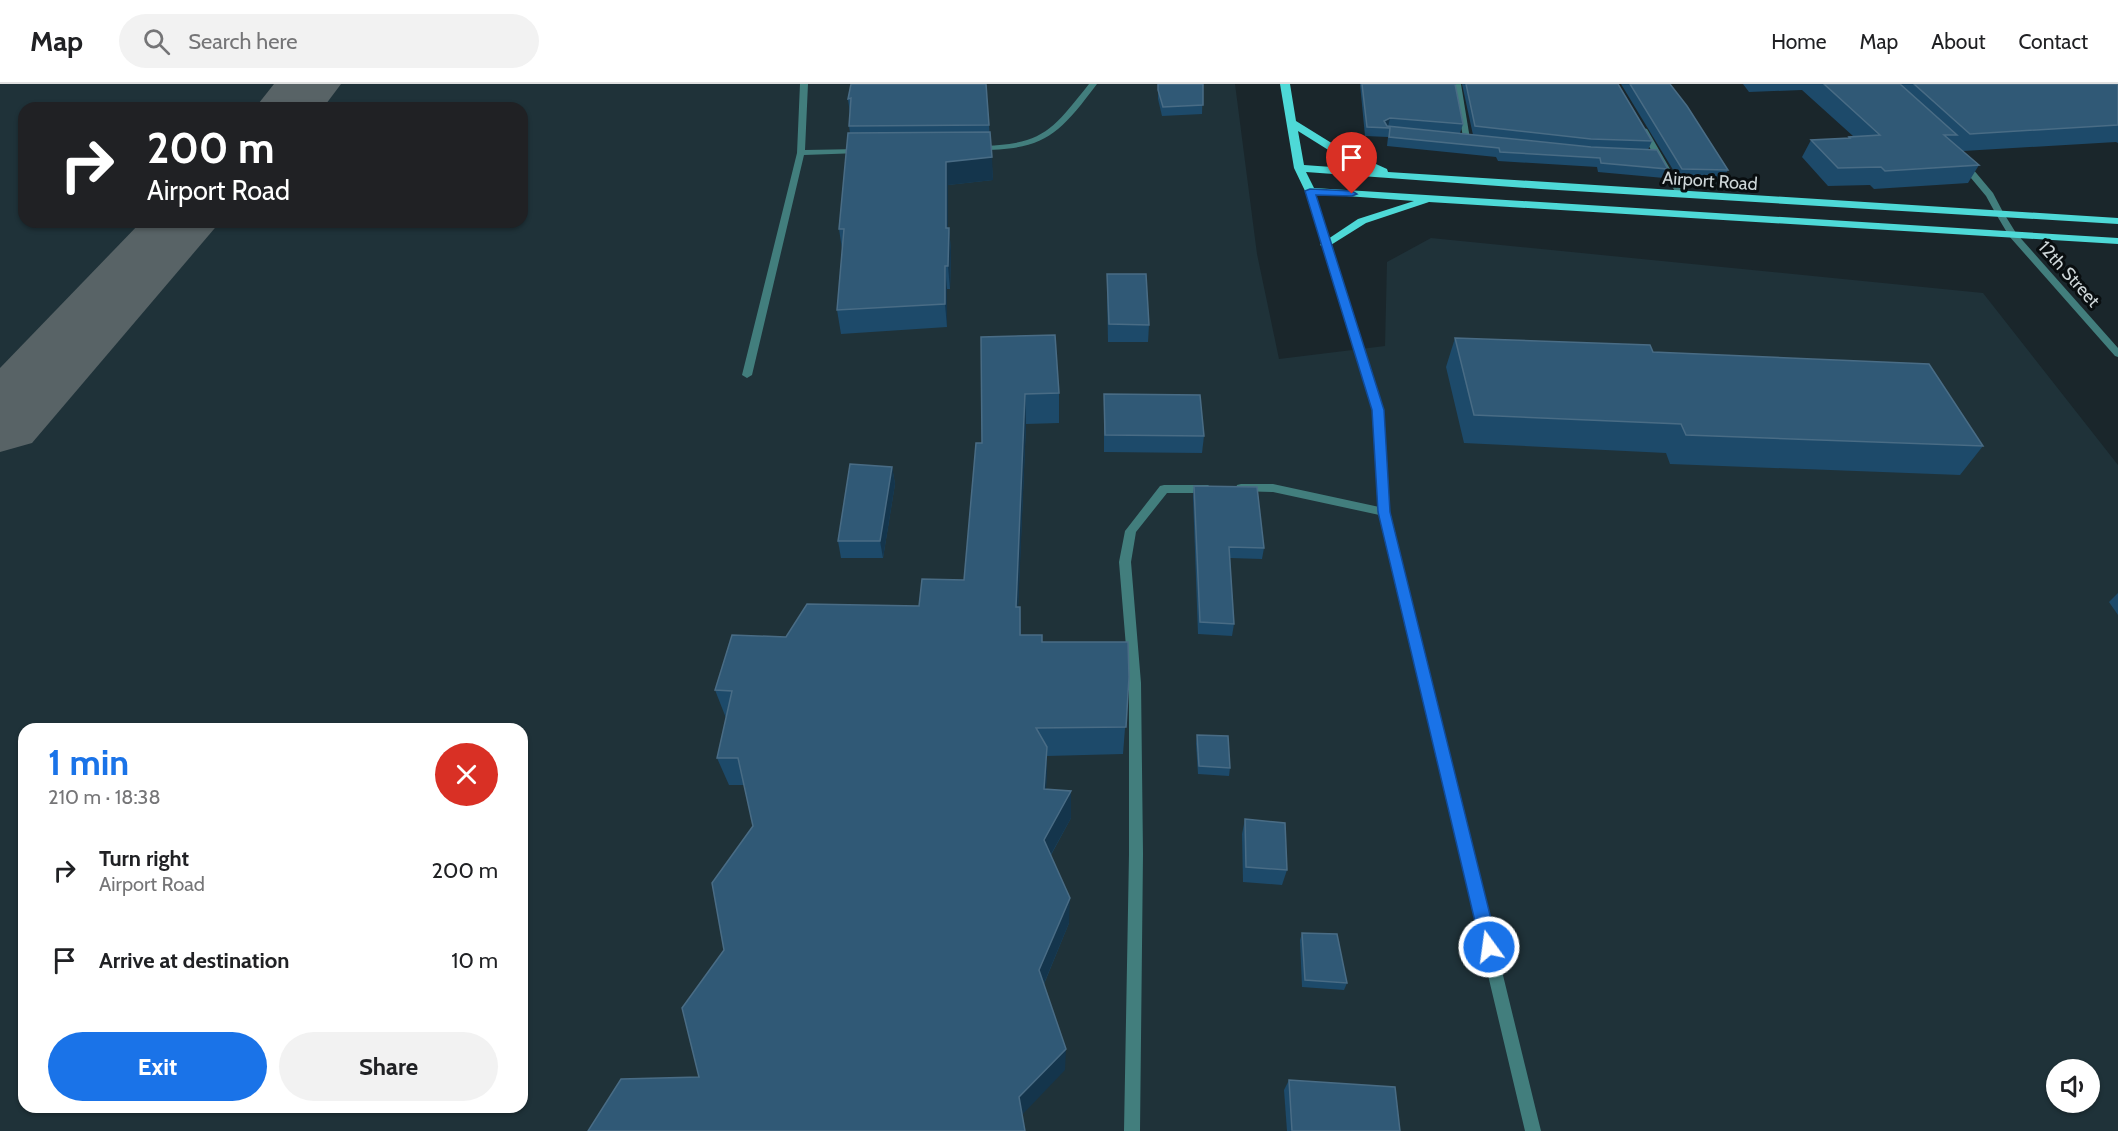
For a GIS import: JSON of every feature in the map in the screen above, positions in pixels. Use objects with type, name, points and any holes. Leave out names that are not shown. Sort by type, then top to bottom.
[{"type":"main road","points":[[1285,84],[1299,168],[1310,191]]},
{"type":"main road","points":[[1292,123],[1334,149],[1394,176]]},
{"type":"main road","name":"Airport Road","points":[[1299,168],[1681,195],[2118,221]]},
{"type":"main road","name":"Airport Road","points":[[1310,191],[2118,241]]},
{"type":"main road","points":[[1326,245],[1362,221],[1436,198]]},
{"type":"street","points":[[747,375],[801,153],[804,84]]},
{"type":"street","points":[[968,148],[998,149],[1046,139],[1056,130],[1092,84]]},
{"type":"street","points":[[1457,84],[1467,137]]},
{"type":"street","points":[[1640,125],[1681,195]]},
{"type":"street","points":[[1455,136],[1476,138]]},
{"type":"street","points":[[801,153],[869,151]]},
{"type":"street","name":"12th Street","points":[[1954,154],[1990,195],[2012,234],[2118,354]]},
{"type":"street","points":[[1646,155],[1658,155]]},
{"type":"street","points":[[1310,191],[1378,410],[1384,512],[1533,1131]]},
{"type":"street","points":[[1132,1131],[1136,854],[1135,683],[1125,562],[1131,531],[1164,489],[1273,488],[1384,512]]},
{"type":"shaded area","points":[[0,84],[1235,84],[1257,254],[1279,359],[1385,346],[1387,262],[1431,238],[1983,293],[2118,465],[2118,1131],[0,1131]]},
{"type":"building","points":[[851,84],[986,84],[989,125],[849,126],[851,98],[848,99]]},
{"type":"building","points":[[1158,84],[1203,84],[1203,105],[1163,107]]},
{"type":"building","points":[[1362,84],[1455,84],[1463,124],[1390,118],[1384,121],[1387,126],[1591,147],[1657,150],[1668,169],[1601,163],[1600,158],[1500,152],[1499,148],[1389,137],[1390,128],[1367,127]]},
{"type":"building","points":[[1466,84],[1618,84],[1652,141],[1591,139],[1475,126]]},
{"type":"building","points":[[1630,84],[1670,84],[1728,170],[1682,169]]},
{"type":"building","points":[[1824,84],[1900,84],[1957,135],[1944,135],[1979,165],[1885,171],[1881,167],[1838,168],[1811,140],[1880,135]]},
{"type":"building","points":[[1914,84],[2118,84],[2118,125],[1970,134]]},
{"type":"building","points":[[990,132],[992,157],[946,162],[946,228],[949,228],[948,266],[945,266],[945,304],[837,310],[844,229],[839,229],[848,133]]},
{"type":"building","points":[[1107,274],[1146,274],[1149,325],[1109,324]]},
{"type":"building","points":[[1055,335],[1059,393],[1025,394],[1016,607],[1020,607],[1020,635],[1042,635],[1042,642],[1128,642],[1129,677],[1126,727],[1036,728],[1047,747],[1044,789],[1071,791],[1044,840],[1070,898],[1039,970],[1066,1049],[1019,1097],[1025,1131],[588,1131],[621,1079],[699,1077],[682,1008],[724,950],[712,883],[753,826],[738,758],[717,758],[732,691],[715,690],[732,635],[786,637],[807,604],[919,606],[922,579],[964,580],[976,443],[982,443],[981,337]]},
{"type":"building","points":[[1455,338],[1650,345],[1653,352],[1929,364],[1983,446],[1686,435],[1681,424],[1474,415]]},
{"type":"building","points":[[1104,394],[1200,395],[1204,436],[1105,435]]},
{"type":"building","points":[[850,464],[892,467],[880,541],[838,541]]},
{"type":"building","points":[[1194,486],[1257,487],[1264,548],[1229,547],[1234,624],[1200,622]]},
{"type":"building","points":[[1197,735],[1228,736],[1230,768],[1199,766]]},
{"type":"building","points":[[1245,819],[1285,823],[1287,870],[1246,867]]},
{"type":"building","points":[[1302,933],[1337,934],[1347,983],[1305,980]]},
{"type":"building","points":[[1289,1080],[1395,1087],[1400,1131],[1292,1131]]},
{"type":"taxiway","points":[[293,102],[309,84]]},
{"type":"taxiway","points":[[0,422],[178,228]]},
{"type":"route","points":[[1352,194],[1310,191],[1378,410],[1384,512],[1489,947]]}]
